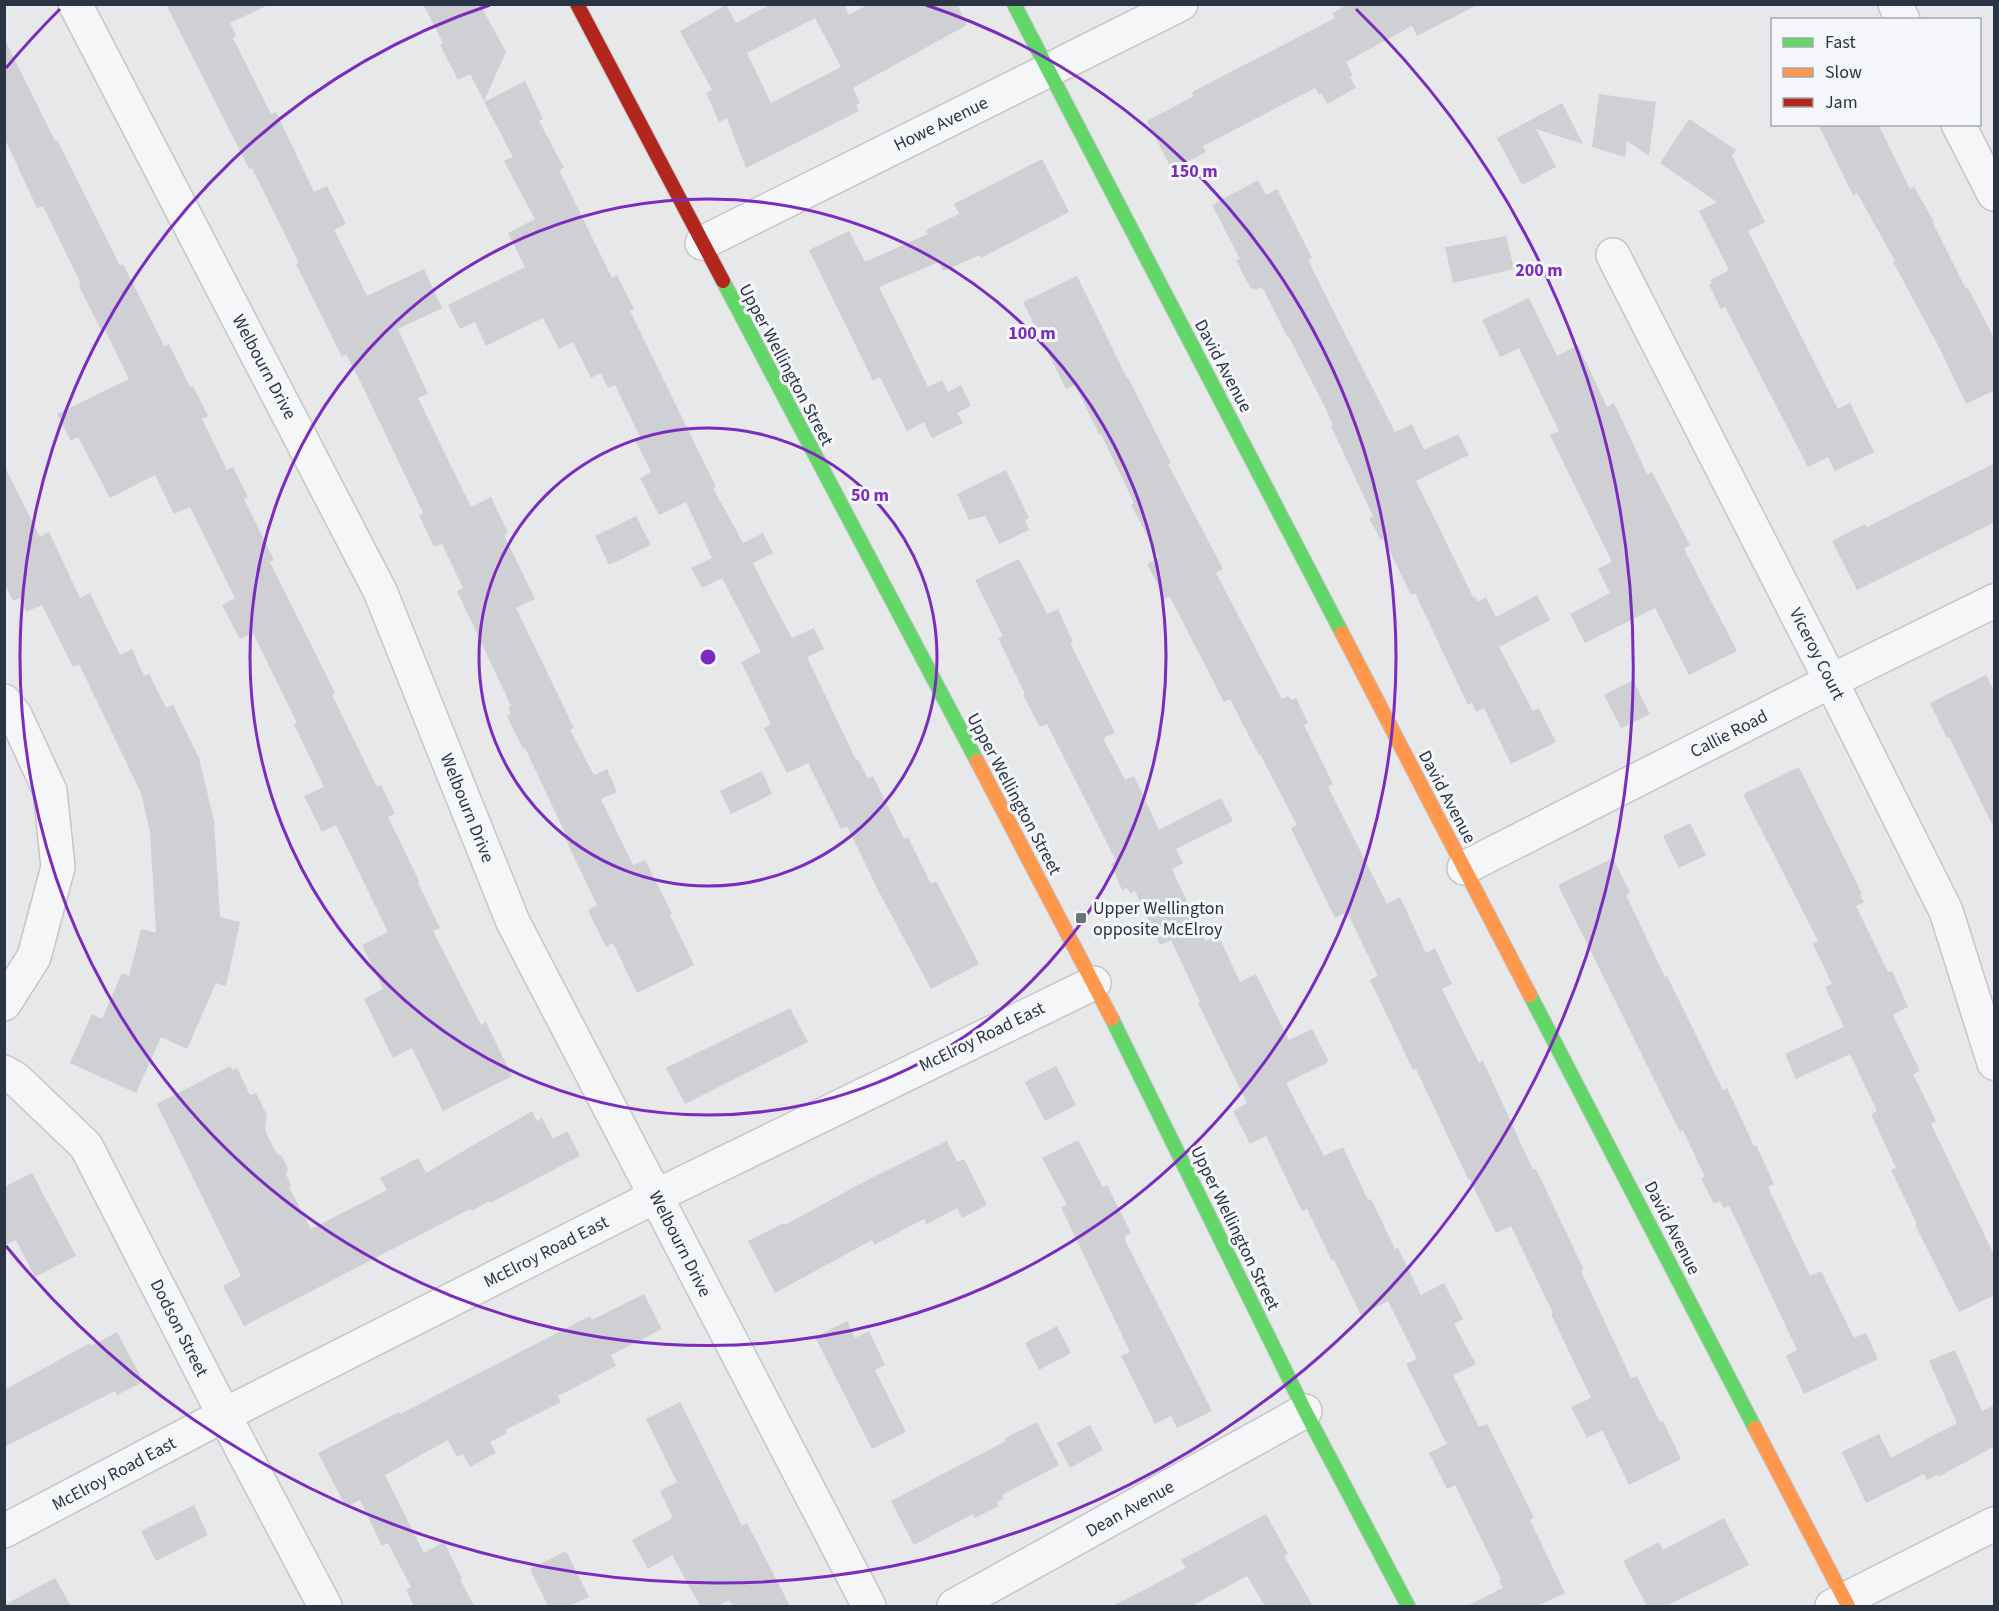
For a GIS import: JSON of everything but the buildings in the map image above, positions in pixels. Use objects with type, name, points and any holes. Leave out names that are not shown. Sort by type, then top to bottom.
[{"type":"main road","name":"Upper Wellington Street","points":[[577,4],[1094,983],[1305,1411],[1408,1606]]},
{"type":"main road","name":"David Avenue","points":[[1014,4],[1464,868],[1842,1604]]},
{"type":"street","name":"Welbourn Drive","points":[[75,4],[380,591],[513,922],[869,1606]]},
{"type":"street","name":"Howe Avenue","points":[[702,243],[1181,4]]},
{"type":"street","points":[[1895,4],[1902,18]]},
{"type":"street","points":[[1959,126],[1995,194]]},
{"type":"street","name":"Viceroy Court","points":[[1612,255],[1831,681],[1946,911],[1995,1063]]},
{"type":"street","name":"Callie Road","points":[[1464,868],[1831,681],[1995,601]]},
{"type":"street","points":[[4,701],[15,715],[50,791],[58,867],[34,957],[4,1004]]},
{"type":"street","name":"McElroy Road East","points":[[4,1531],[224,1415],[656,1197],[1094,983]]},
{"type":"street","name":"Dodson Street","points":[[4,1072],[16,1079],[86,1146],[325,1606]]},
{"type":"street","name":"Dean Avenue","points":[[954,1606],[1305,1411]]},
{"type":"street","points":[[1842,1604],[1995,1524]]},
{"type":"traffic: fast","points":[[1014,4],[1342,633]]},
{"type":"traffic: fast","points":[[723,281],[977,761]]},
{"type":"traffic: fast","points":[[1530,995],[1755,1428]]},
{"type":"traffic: fast","points":[[1112,1019],[1305,1411],[1408,1606]]},
{"type":"traffic: slow","points":[[1342,633],[1530,995]]},
{"type":"traffic: slow","points":[[977,761],[1112,1019]]},
{"type":"traffic: slow","points":[[1755,1428],[1848,1606]]},
{"type":"traffic: jam","points":[[577,4],[723,281]]},
{"type":"place","name":"Upper Wellington opposite McElroy","points":[[1081,918]]}]
